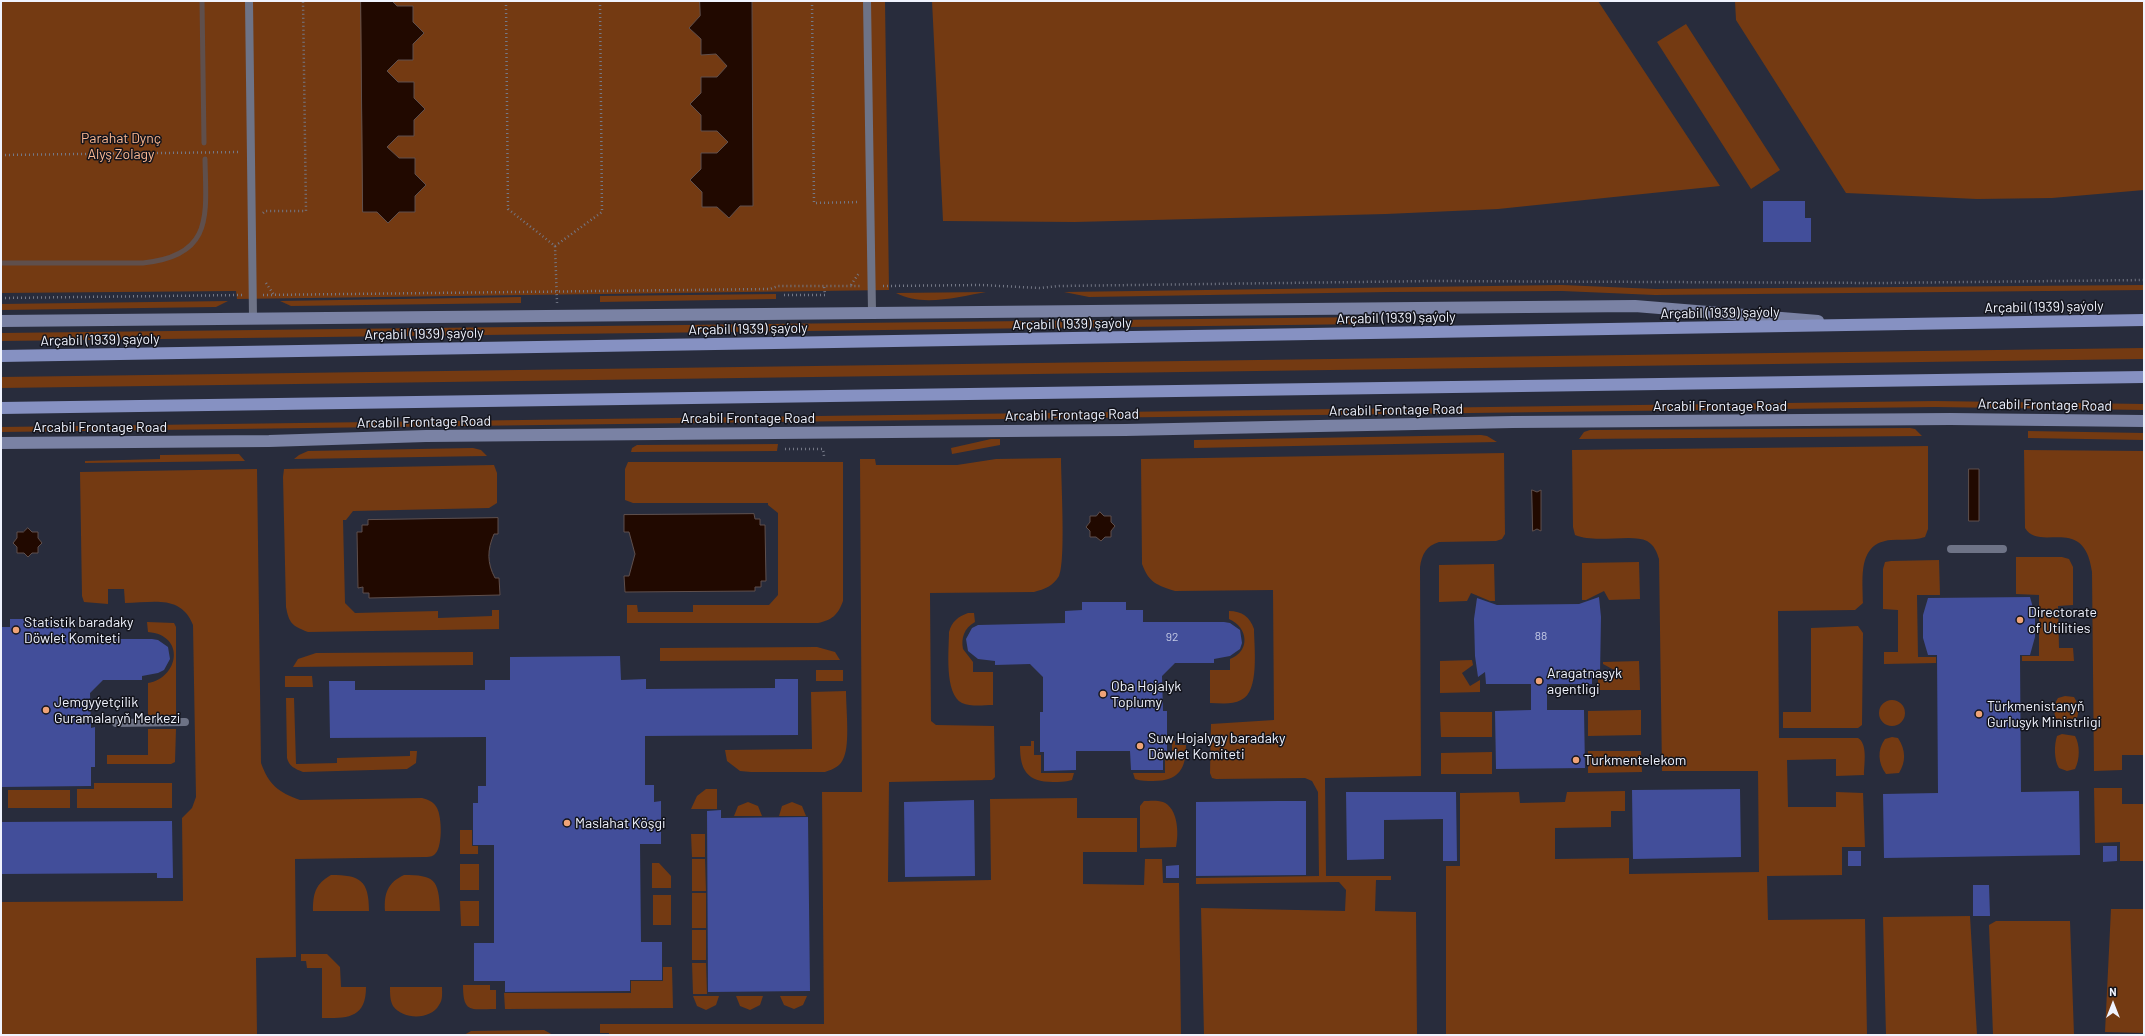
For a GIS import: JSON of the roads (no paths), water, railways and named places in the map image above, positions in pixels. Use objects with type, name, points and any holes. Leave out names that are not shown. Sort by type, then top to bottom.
[{"type":"main road","name":"Arçabil (1939) şaýoly","points":[[1,356],[1873,326],[2144,320]]},
{"type":"main road","points":[[1,408],[2144,377]]},
{"type":"street","points":[[1,321],[872,311],[1635,306],[1873,326]]},
{"type":"street","name":"Arcabil Frontage Road","points":[[1,443],[269,440],[434,436],[1125,430],[1513,422],[1942,419],[2144,421]]},
{"type":"lane","points":[[249,1],[253,317]]},
{"type":"lane","points":[[867,1],[872,311]]},
{"type":"lane","points":[[1951,549],[2003,549]]},
{"type":"lane","points":[[116,723],[185,722]]},
{"type":"waterway","points":[[202,1],[204,143]]},
{"type":"waterway","points":[[1,263],[143,263],[166,259],[183,252],[194,242],[201,229],[205,215],[205,159]]},
{"type":"place","name":"Directorate of Utilities","points":[[2020,620]]},
{"type":"place","name":"Statistik baradaky Döwlet Komiteti","points":[[16,630]]},
{"type":"place","name":"Aragatnaşyk agentligi","points":[[1539,681]]},
{"type":"place","name":"Oba Hojalyk Toplumy","points":[[1103,694]]},
{"type":"place","name":"Jemgyýetçilik Guramalaryň Merkezi","points":[[46,710]]},
{"type":"place","name":"Türkmenistanyň Gurluşyk Ministrligi","points":[[1979,714]]},
{"type":"place","name":"Suw Hojalygy baradaky Döwlet Komiteti","points":[[1140,746]]},
{"type":"place","name":"Turkmentelekom","points":[[1576,760]]},
{"type":"place","name":"Maslahat Köşgi","points":[[567,823]]},
{"type":"park label","name":"Parahat Dynç Alyş Zolagy","points":[[121,146]]}]
